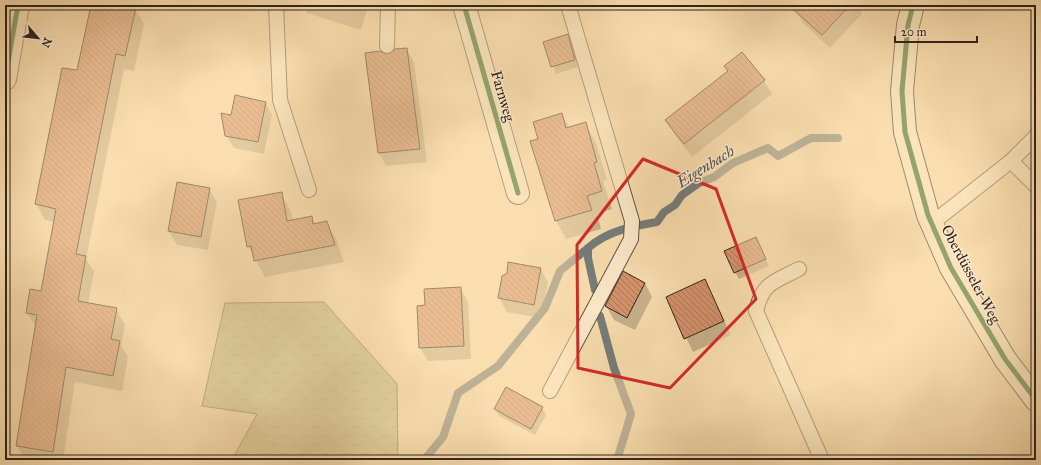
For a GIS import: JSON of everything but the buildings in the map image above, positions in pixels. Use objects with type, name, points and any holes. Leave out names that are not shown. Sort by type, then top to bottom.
[{"type":"street","points":[[5,79],[18,5]]},
{"type":"street","name":"Farnweg","points":[[464,5],[518,193]]},
{"type":"street","name":"Oberdüsseler Weg","points":[[913,5],[908,25],[902,91],[905,132],[931,224],[951,268],[1005,359],[1036,400]]},
{"type":"lane","points":[[276,5],[280,100],[309,190]]},
{"type":"lane","points":[[387,46],[388,5]]},
{"type":"lane","points":[[550,391],[631,239],[632,227],[632,221],[568,5]]},
{"type":"lane","name":"Oberdüsseler Weg","points":[[931,224],[1011,161],[1036,136]]},
{"type":"lane","points":[[1011,161],[1036,186]]},
{"type":"lane","points":[[798,269],[768,285],[759,298],[756,311],[822,460]]},
{"type":"highlighted area","points":[[643,159],[716,189],[756,299],[670,388],[578,368],[577,245]]},
{"type":"green space","points":[[324,302],[397,384],[398,460],[232,460],[257,414],[202,406],[225,303]]},
{"type":"waterway","name":"Eigenbach","points":[[595,290],[588,258],[588,248],[595,242],[621,230],[657,222],[664,212],[675,205],[682,195],[699,183],[714,177],[733,163],[768,148],[778,156],[811,138],[838,138]]},
{"type":"waterway","points":[[424,460],[443,437],[458,393],[498,366],[545,308],[560,271],[588,248]]},
{"type":"waterway","name":"Eigenbach","points":[[600,316],[614,368],[631,414],[617,460]]},
{"type":"cycle path","points":[[5,79],[18,5]]},
{"type":"cycle path","points":[[464,5],[518,193]]},
{"type":"cycle path","points":[[913,5],[908,25],[902,91],[905,132],[928,215],[951,268],[1005,359],[1036,400]]}]
